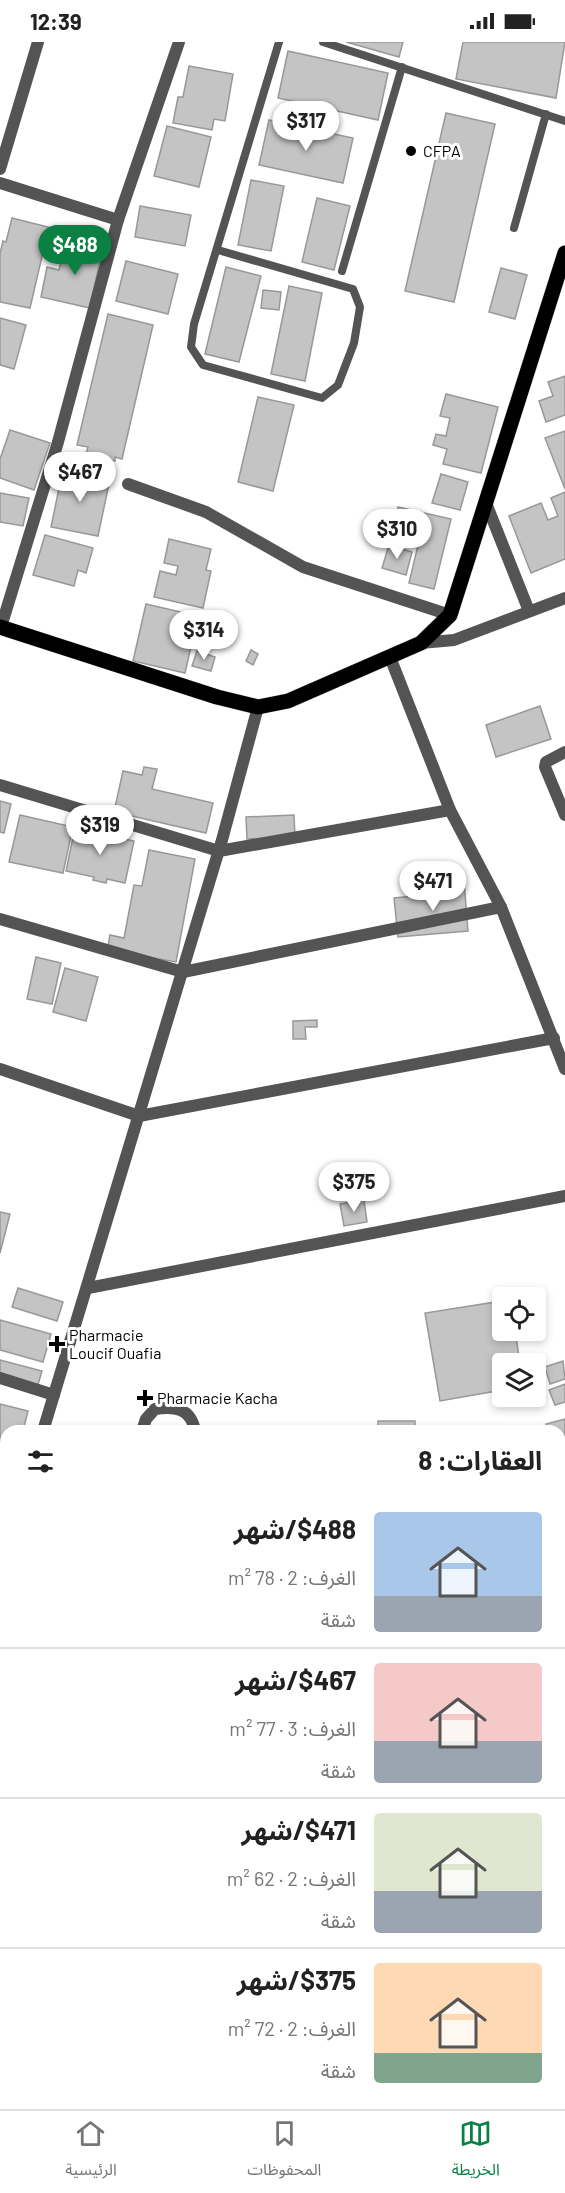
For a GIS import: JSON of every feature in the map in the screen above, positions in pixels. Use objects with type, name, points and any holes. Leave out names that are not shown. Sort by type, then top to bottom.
[{"type":"main road","points":[[0,627],[217,697],[258,707],[288,701],[421,643],[450,615],[562,276],[565,253]]},
{"type":"street","points":[[0,169],[38,42]]},
{"type":"street","points":[[0,627],[58,441],[118,220],[179,42]]},
{"type":"street","points":[[0,183],[118,220]]},
{"type":"street","points":[[128,484],[206,512],[303,567],[450,615]]},
{"type":"street","points":[[486,503],[530,611]]},
{"type":"street","points":[[421,643],[454,639],[565,598]]},
{"type":"street","points":[[390,657],[450,810],[501,907],[565,1069]]},
{"type":"street","points":[[45,1425],[219,851],[258,707]]},
{"type":"street","points":[[565,752],[549,759],[545,767],[565,815]]},
{"type":"street","points":[[0,785],[219,851],[450,810]]},
{"type":"street","points":[[0,919],[183,972],[501,907]]},
{"type":"street","points":[[0,1069],[139,1116],[554,1038]]},
{"type":"street","points":[[88,1288],[565,1196]]},
{"type":"street","points":[[0,1378],[54,1395]]},
{"type":"street","points":[[144,1425],[155,1409],[170,1407],[184,1411],[194,1425]]},
{"type":"lane","points":[[218,250],[353,289],[360,307],[354,343],[338,386],[322,398],[203,364],[191,347],[195,324],[279,42]]},
{"type":"lane","points":[[323,42],[565,120]]},
{"type":"lane","points":[[342,271],[402,67]]},
{"type":"lane","points":[[514,228],[546,114]]},
{"type":"building","points":[[346,42],[403,42],[399,57]]},
{"type":"building","points":[[463,42],[565,42],[556,98],[456,79]]},
{"type":"building","points":[[288,51],[388,73],[378,120],[278,98]]},
{"type":"building","points":[[189,66],[233,74],[225,121],[214,119],[212,130],[173,123],[178,97],[183,97]]},
{"type":"building","points":[[446,113],[495,124],[454,302],[405,291]]},
{"type":"building","points":[[269,120],[353,138],[343,183],[259,165]]},
{"type":"building","points":[[167,126],[211,137],[199,187],[154,176]]},
{"type":"building","points":[[251,180],[284,186],[271,251],[238,245]]},
{"type":"building","points":[[317,198],[350,206],[334,270],[302,262]]},
{"type":"building","points":[[140,206],[191,215],[185,246],[135,237]]},
{"type":"building","points":[[12,218],[76,234],[71,254],[44,248],[30,308],[0,302],[0,253],[3,241],[6,242]]},
{"type":"building","points":[[79,240],[103,245],[90,308],[41,297],[47,267],[59,270],[62,256],[74,259]]},
{"type":"building","points":[[126,261],[178,274],[168,314],[116,301]]},
{"type":"building","points":[[226,267],[261,276],[239,362],[205,354]]},
{"type":"building","points":[[501,268],[527,275],[515,319],[489,312]]},
{"type":"building","points":[[289,286],[322,293],[305,381],[271,374]]},
{"type":"building","points":[[263,290],[281,292],[279,310],[261,308]]},
{"type":"building","points":[[108,314],[153,325],[122,459],[115,457],[115,461],[86,454],[88,447],[77,445]]},
{"type":"building","points":[[0,318],[26,325],[14,369],[0,365]]},
{"type":"building","points":[[565,376],[565,415],[546,422],[539,401],[553,396],[548,382]]},
{"type":"building","points":[[446,394],[498,407],[481,473],[443,464],[447,449],[433,445],[436,434],[446,436],[450,418],[440,416]]},
{"type":"building","points":[[258,397],[294,405],[273,491],[238,482]]},
{"type":"building","points":[[10,430],[50,443],[34,490],[0,478],[0,459]]},
{"type":"building","points":[[565,431],[565,489],[545,438]]},
{"type":"building","points":[[63,469],[110,479],[98,536],[51,527]]},
{"type":"building","points":[[441,474],[468,482],[460,510],[432,503]]},
{"type":"building","points":[[565,492],[565,559],[531,573],[509,516],[541,503],[548,520],[558,516],[551,498]]},
{"type":"building","points":[[0,493],[29,498],[23,526],[0,522]]},
{"type":"building","points":[[398,507],[451,519],[434,589],[409,583],[419,541],[392,535]]},
{"type":"building","points":[[45,535],[93,548],[86,573],[78,570],[74,586],[33,575]]},
{"type":"building","points":[[169,539],[211,549],[206,570],[211,571],[203,608],[154,597],[160,571],[176,575],[178,566],[164,563]]},
{"type":"building","points":[[389,545],[412,552],[406,575],[382,568]]},
{"type":"building","points":[[146,604],[198,616],[185,673],[133,661]]},
{"type":"building","points":[[251,650],[258,654],[253,665],[246,661]]},
{"type":"building","points":[[197,651],[215,657],[211,671],[192,666]]},
{"type":"building","points":[[540,706],[551,739],[496,757],[486,725]]},
{"type":"building","points":[[144,767],[157,769],[152,789],[213,803],[206,833],[114,812],[123,771],[142,775]]},
{"type":"building","points":[[0,801],[11,804],[4,833],[0,832]]},
{"type":"building","points":[[20,815],[73,827],[63,873],[9,862]]},
{"type":"building","points":[[294,815],[295,837],[247,839],[246,817]]},
{"type":"building","points":[[75,828],[134,841],[125,883],[107,879],[106,883],[93,880],[94,877],[66,871]]},
{"type":"building","points":[[149,850],[195,859],[176,962],[120,952],[108,946],[110,935],[124,938],[134,885],[142,886]]},
{"type":"building","points":[[464,881],[468,931],[398,937],[394,898],[436,894],[435,883]]},
{"type":"building","points":[[36,957],[61,963],[52,1004],[27,999]]},
{"type":"building","points":[[65,968],[98,977],[86,1021],[53,1012]]},
{"type":"building","points":[[317,1020],[317,1027],[305,1027],[306,1039],[293,1039],[293,1021]]},
{"type":"building","points":[[364,1200],[367,1222],[344,1226],[340,1204]]},
{"type":"building","points":[[0,1212],[10,1214],[0,1253]]},
{"type":"building","points":[[18,1288],[63,1302],[57,1321],[12,1307]]},
{"type":"building","points":[[492,1303],[492,1341],[517,1341],[518,1353],[492,1353],[492,1392],[440,1401],[425,1313]]},
{"type":"building","points":[[0,1320],[51,1334],[43,1362],[0,1350]]},
{"type":"building","points":[[0,1360],[42,1371],[37,1388],[0,1378]]},
{"type":"building","points":[[563,1361],[565,1379],[550,1384],[546,1367]]},
{"type":"building","points":[[565,1384],[565,1402],[555,1405],[549,1390]]},
{"type":"building","points":[[0,1404],[28,1411],[24,1425],[0,1425]]},
{"type":"building","points":[[565,1419],[565,1425],[546,1424]]},
{"type":"building","points":[[378,1421],[415,1421],[415,1425],[378,1425]]},
{"type":"place","name":"CFPA","points":[[411,151]]},
{"type":"place","name":"Pharmacie Loucif Ouafia","points":[[57,1344]]},
{"type":"place","name":"Pharmacie Kacha","points":[[145,1398]]}]
